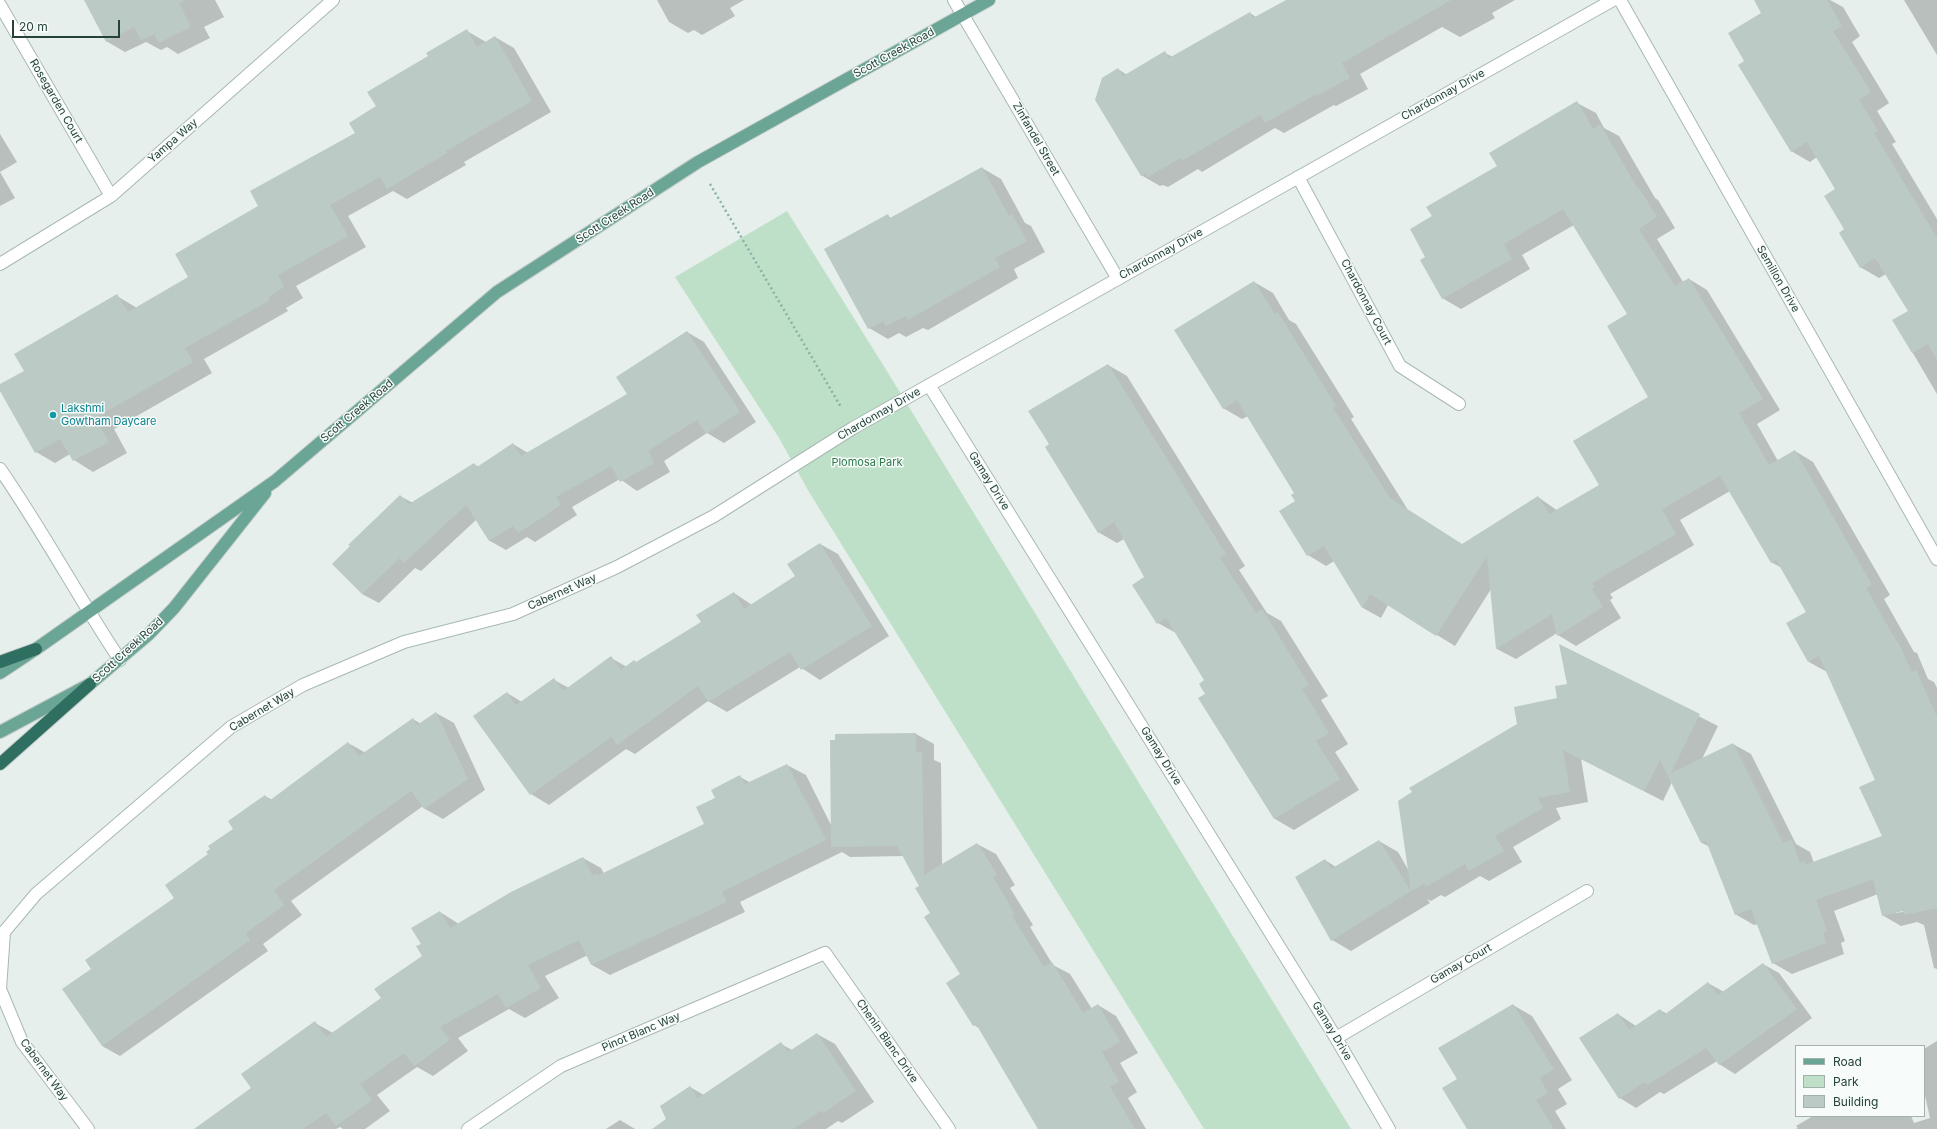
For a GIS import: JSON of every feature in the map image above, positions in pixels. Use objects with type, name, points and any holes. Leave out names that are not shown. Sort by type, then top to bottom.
[{"type":"highway","points":[[0,662],[36,649]]},
{"type":"highway","points":[[0,764],[90,684]]},
{"type":"main road","name":"Scott Creek Road","points":[[0,673],[275,481],[497,292],[698,162],[989,0]]},
{"type":"main road","name":"Scott Creek Road","points":[[0,732],[90,684],[148,635],[174,608],[275,481]]},
{"type":"street","name":"Yampa Way","points":[[0,264],[111,196],[333,0]]},
{"type":"street","name":"Zinfandel Street","points":[[954,0],[1118,279]]},
{"type":"street","name":"Chardonnay Drive","points":[[714,516],[854,428],[1613,0]]},
{"type":"street","name":"Semillon Drive","points":[[1620,0],[1937,559]]},
{"type":"street","name":"Rosegarden Court","points":[[0,5],[111,196]]},
{"type":"street","name":"Chardonnay Court","points":[[1298,177],[1400,366],[1459,404]]},
{"type":"street","name":"Gamay Drive","points":[[929,385],[1336,1038],[1389,1129]]},
{"type":"street","points":[[0,469],[25,506],[88,612],[120,660]]},
{"type":"street","name":"Cabernet Way","points":[[88,1129],[22,1042],[0,989],[4,932],[36,894],[231,726],[303,685],[404,642],[513,614],[617,567],[714,516]]},
{"type":"street","name":"Gamay Court","points":[[1336,1038],[1587,890]]},
{"type":"street","name":"Pinot Blanc Way","points":[[468,1129],[561,1066],[825,953]]},
{"type":"street","name":"Chenin Blanc Drive","points":[[825,953],[949,1129]]},
{"type":"path","points":[[698,162],[854,428]]},
{"type":"green space","name":"Plomosa Park","points":[[787,211],[885,368],[1351,1129],[1204,1129],[809,492],[779,438],[675,277]]},
{"type":"building","points":[[84,0],[185,0],[179,3],[191,27],[159,43],[154,34],[141,40],[134,27],[106,42]]},
{"type":"building","points":[[1286,0],[1451,0],[1342,63],[1350,78],[1316,96],[1316,94],[1265,123],[1260,115],[1182,161],[1180,158],[1148,177],[1146,173],[1141,176],[1095,100],[1102,78],[1118,68],[1123,76],[1165,51],[1169,58],[1250,12],[1253,18]]},
{"type":"building","points":[[1754,0],[1827,0],[1842,26],[1833,31],[1871,92],[1859,100],[1878,131],[1874,133],[1937,238],[1937,360],[1928,344],[1912,353],[1892,320],[1908,311],[1875,258],[1860,268],[1839,233],[1844,229],[1824,196],[1835,189],[1807,142],[1791,152],[1738,65],[1744,61],[1728,33],[1761,13]]},
{"type":"building","points":[[467,29],[477,47],[495,36],[532,101],[446,151],[447,153],[387,189],[380,177],[330,205],[348,236],[278,275],[284,287],[268,297],[270,300],[185,348],[193,362],[95,418],[109,442],[73,461],[60,439],[35,453],[0,391],[0,384],[24,371],[14,354],[117,294],[128,312],[188,277],[175,254],[258,206],[250,191],[355,133],[349,123],[376,106],[367,92],[428,56],[426,53]]},
{"type":"building","points":[[1577,101],[1593,129],[1600,124],[1638,189],[1639,188],[1657,217],[1639,229],[1675,286],[1689,278],[1763,399],[1739,413],[1769,465],[1795,450],[1872,585],[1866,588],[1898,642],[1912,672],[1916,670],[1937,717],[1937,908],[1904,915],[1903,911],[1882,916],[1873,879],[1816,900],[1827,931],[1823,933],[1826,943],[1772,964],[1751,909],[1735,915],[1706,841],[1701,843],[1660,760],[1644,791],[1563,750],[1570,792],[1538,798],[1543,808],[1495,836],[1504,851],[1469,871],[1465,864],[1426,887],[1424,884],[1411,891],[1398,801],[1412,792],[1409,788],[1517,724],[1514,707],[1557,698],[1555,686],[1567,684],[1559,644],[1700,714],[1671,773],[1733,743],[1783,843],[1792,840],[1800,863],[1804,861],[1805,865],[1882,836],[1859,787],[1875,780],[1819,656],[1808,662],[1786,623],[1806,612],[1776,560],[1771,563],[1720,476],[1662,509],[1676,534],[1592,583],[1595,587],[1592,589],[1603,607],[1557,636],[1552,614],[1496,649],[1487,556],[1436,636],[1370,594],[1362,608],[1324,546],[1307,556],[1279,511],[1295,501],[1291,495],[1294,493],[1237,400],[1223,409],[1174,330],[1254,281],[1275,314],[1278,312],[1336,406],[1333,408],[1390,498],[1462,544],[1538,496],[1549,514],[1599,485],[1573,441],[1648,397],[1607,326],[1627,314],[1563,209],[1504,244],[1512,259],[1442,299],[1420,260],[1425,257],[1410,229],[1432,216],[1426,207],[1497,166],[1489,153]]},
{"type":"building","points":[[982,167],[1009,216],[1012,214],[1027,241],[995,258],[1000,267],[908,320],[906,316],[886,326],[883,321],[868,329],[824,249],[888,214],[890,218]]},
{"type":"building","points":[[687,331],[740,412],[706,434],[697,420],[648,451],[654,463],[620,482],[611,466],[556,497],[561,505],[518,533],[513,526],[489,541],[466,505],[404,563],[400,558],[362,594],[332,564],[350,546],[348,545],[400,495],[409,504],[474,463],[477,467],[513,443],[521,456],[627,394],[616,377]]},
{"type":"building","points":[[1108,364],[1226,554],[1220,558],[1256,613],[1262,609],[1309,685],[1302,689],[1329,733],[1316,741],[1340,779],[1274,819],[1198,698],[1205,694],[1199,684],[1204,680],[1166,618],[1157,624],[1132,585],[1144,577],[1114,522],[1098,533],[1045,447],[1049,444],[1028,411]]},
{"type":"building","points":[[820,543],[872,626],[801,670],[790,652],[708,702],[698,686],[617,745],[611,737],[530,795],[473,716],[507,692],[516,705],[554,678],[563,691],[611,656],[621,670],[634,660],[636,662],[701,622],[696,615],[734,592],[744,609],[795,576],[787,564]]},
{"type":"building","points":[[436,712],[468,779],[424,809],[411,791],[274,890],[284,905],[246,933],[250,940],[102,1046],[62,989],[91,969],[85,960],[174,898],[165,885],[208,854],[206,852],[210,849],[208,846],[233,829],[228,821],[265,795],[269,801],[348,742],[359,756],[413,718],[417,725]]},
{"type":"building","points":[[916,733],[916,752],[922,752],[924,875],[977,843],[997,874],[993,877],[1015,914],[1012,916],[1044,967],[1052,962],[1083,1013],[1098,1004],[1120,1042],[1102,1052],[1119,1082],[1110,1087],[1135,1129],[1038,1129],[976,1024],[973,1026],[946,983],[960,974],[924,917],[930,913],[915,888],[919,886],[897,846],[831,847],[830,740],[835,740],[835,734]]},
{"type":"building","points":[[787,764],[826,840],[722,892],[727,902],[591,965],[579,940],[528,965],[541,988],[506,1008],[498,994],[440,1027],[450,1040],[414,1066],[404,1053],[360,1084],[372,1100],[336,1126],[326,1113],[303,1129],[194,1129],[251,1088],[241,1074],[315,1021],[326,1037],[381,998],[374,989],[422,956],[416,946],[421,944],[411,928],[440,911],[450,928],[511,892],[583,857],[592,875],[596,873],[597,876],[704,824],[696,807],[715,798],[711,790],[740,775],[745,784]]},
{"type":"building","points":[[1379,840],[1411,891],[1331,941],[1295,877],[1325,859],[1331,869]]},
{"type":"building","points":[[1763,963],[1797,1009],[1719,1065],[1706,1048],[1647,1085],[1644,1082],[1619,1099],[1579,1038],[1618,1013],[1629,1030],[1660,1009],[1664,1015],[1708,982],[1718,995]]},
{"type":"building","points":[[1513,1004],[1554,1069],[1540,1078],[1548,1093],[1536,1100],[1554,1129],[1467,1129],[1442,1088],[1457,1079],[1438,1048]]},
{"type":"building","points":[[817,1033],[856,1091],[823,1113],[822,1110],[793,1129],[652,1129],[666,1119],[660,1106],[690,1086],[698,1098],[781,1042],[788,1052]]},
{"type":"place","name":"Lakshmi Gowtham Daycare","points":[[53,415]]}]
